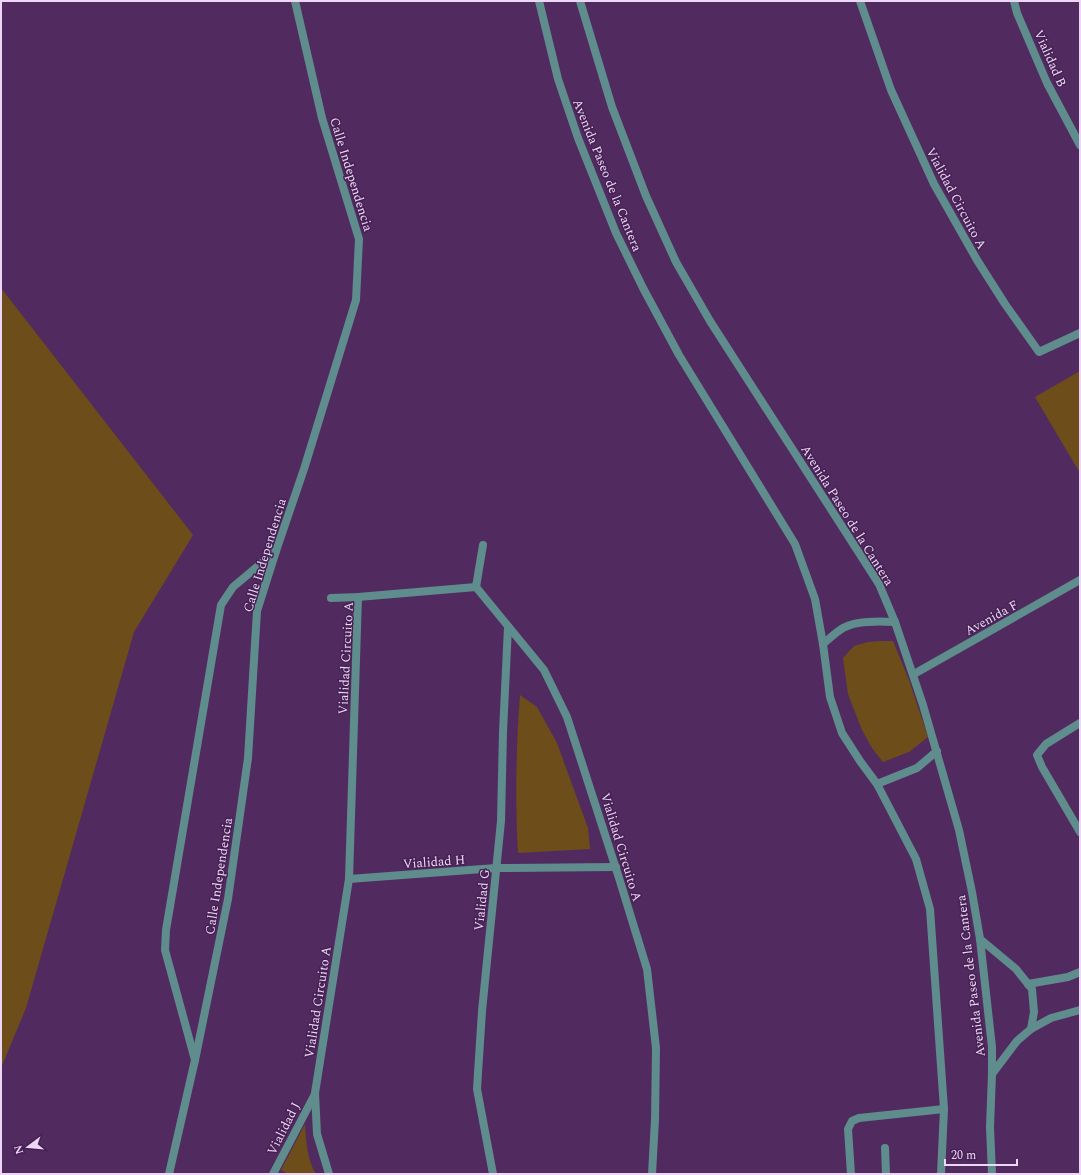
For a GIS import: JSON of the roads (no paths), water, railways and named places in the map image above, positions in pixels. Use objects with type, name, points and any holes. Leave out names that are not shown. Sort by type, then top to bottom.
[{"type":"street","name":"Calle Independencia","points":[[169,1174],[195,1060],[228,899],[248,758],[257,611],[304,469],[356,300],[359,239],[322,118],[295,1]]},
{"type":"street","name":"Avenida Paseo de la Cantera","points":[[539,1],[558,79],[578,138],[616,233],[643,288],[679,355],[795,544],[815,599],[830,697],[842,733],[877,784],[916,859],[930,909],[944,1109],[941,1174]]},
{"type":"street","name":"Avenida Paseo de la Cantera","points":[[580,1],[612,108],[646,196],[676,262],[715,328],[879,584],[914,674],[959,830],[980,939],[992,1047],[990,1127],[992,1174]]},
{"type":"street","name":"Vialidad Circuito A","points":[[860,1],[891,90],[934,184],[977,260],[1005,304],[1039,352],[1080,333]]},
{"type":"street","name":"Vialidad B","points":[[1014,1],[1017,13],[1047,83],[1080,145]]},
{"type":"street","points":[[476,587],[483,545]]},
{"type":"street","points":[[195,1060],[165,950],[166,930],[221,605],[233,587],[276,551]]},
{"type":"street","name":"Avenida F","points":[[914,674],[1080,580]]},
{"type":"street","name":"Vialidad Circuito A","points":[[329,1174],[316,1134],[315,1093],[349,879],[358,597],[476,587],[544,670],[567,717],[616,867],[647,969],[656,1048],[655,1120],[652,1174]]},
{"type":"street","points":[[332,598],[358,597]]},
{"type":"street","points":[[823,644],[844,627],[863,622],[895,622]]},
{"type":"street","name":"Vialidad G","points":[[493,1174],[477,1089],[482,1011],[501,821],[503,732],[508,627]]},
{"type":"street","points":[[1080,723],[1046,744],[1037,756],[1042,768],[1080,832]]},
{"type":"street","points":[[877,784],[917,768],[937,751]]},
{"type":"street","name":"Vialidad H","points":[[349,879],[496,868],[616,867]]},
{"type":"street","points":[[980,939],[1016,969],[1032,989],[1034,1012],[1030,1029]]},
{"type":"street","points":[[1028,984],[1068,977],[1080,972]]},
{"type":"street","points":[[992,1074],[1017,1041],[1030,1029],[1051,1018],[1080,1010]]},
{"type":"street","name":"Vialidad J","points":[[273,1174],[315,1093]]},
{"type":"street","points":[[851,1174],[848,1129],[852,1121],[859,1118],[944,1109]]},
{"type":"street","points":[[885,1148],[886,1174]]}]
